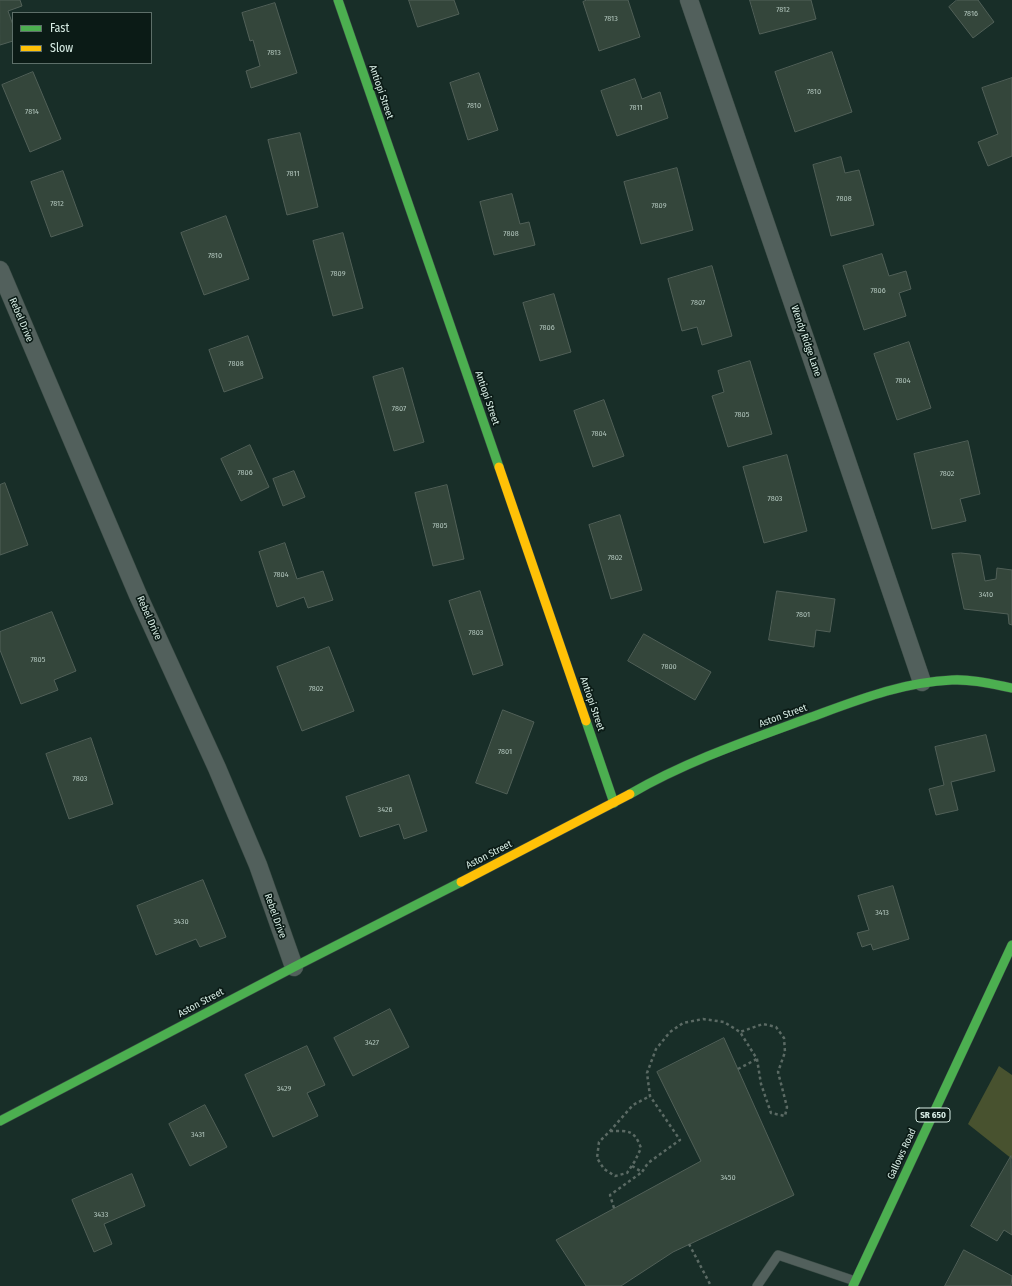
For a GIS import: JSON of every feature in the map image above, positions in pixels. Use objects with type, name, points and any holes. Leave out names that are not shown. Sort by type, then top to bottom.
[{"type":"street","name":"Antiopi Street","points":[[338,0],[614,803]]},
{"type":"street","name":"Wendy Ridge Lane","points":[[689,0],[922,682]]},
{"type":"street","name":"Rebel Drive","points":[[0,270],[138,595],[217,768],[258,865],[294,967]]},
{"type":"street","name":"Aston Street","points":[[0,1122],[294,967],[614,803],[659,778],[709,755],[874,695],[922,682],[967,680],[1012,688]]},
{"type":"street","name":"Gallows Road","points":[[854,1284],[1012,945]]},
{"type":"lane","points":[[758,1286],[778,1255],[854,1284]]},
{"type":"path","points":[[614,1208],[610,1196],[642,1172],[648,1163],[680,1140],[650,1096],[647,1073],[656,1049],[670,1032],[683,1023],[703,1019],[724,1022],[740,1032],[757,1059],[761,1084],[771,1113],[784,1116],[787,1107],[778,1072],[784,1052],[784,1038],[776,1027],[763,1024],[740,1032]]},
{"type":"path","points":[[738,1069],[757,1059]]},
{"type":"path","points":[[610,1131],[628,1131],[637,1137],[641,1148],[627,1173],[615,1176],[604,1169],[597,1158],[599,1142],[633,1104],[650,1096]]},
{"type":"path","points":[[632,1166],[642,1172]]},
{"type":"path","points":[[689,1244],[711,1286]]},
{"type":"green space","points":[[999,1066],[1012,1075],[1012,1159],[968,1124]]},
{"type":"building","points":[[0,0],[20,0],[22,6],[8,11],[12,22],[12,41],[0,45]]},
{"type":"building","points":[[409,0],[454,0],[459,14],[418,27]]},
{"type":"building","points":[[587,0],[628,0],[640,37],[599,51],[583,2]]},
{"type":"building","points":[[750,0],[811,0],[816,19],[760,34]]},
{"type":"building","points":[[957,0],[978,0],[994,22],[973,38],[949,7]]},
{"type":"building","points":[[275,3],[297,73],[251,88],[246,71],[260,66],[253,40],[250,41],[242,13]]},
{"type":"building","points":[[832,52],[852,112],[795,132],[775,72]]},
{"type":"building","points":[[33,72],[61,139],[30,152],[2,85]]},
{"type":"building","points":[[479,73],[498,130],[468,140],[450,83]]},
{"type":"building","points":[[1012,78],[1012,156],[988,166],[978,142],[998,134],[982,88]]},
{"type":"building","points":[[635,79],[642,99],[660,92],[668,118],[617,136],[601,91]]},
{"type":"building","points":[[300,133],[318,207],[287,215],[268,140]]},
{"type":"building","points":[[841,157],[845,173],[859,170],[874,225],[831,236],[813,165]]},
{"type":"building","points":[[677,168],[693,230],[641,244],[624,182]]},
{"type":"building","points":[[63,171],[83,226],[51,237],[31,182]]},
{"type":"building","points":[[512,194],[520,224],[529,222],[535,245],[494,255],[480,202]]},
{"type":"building","points":[[226,216],[249,279],[204,295],[181,233]]},
{"type":"building","points":[[343,233],[363,308],[333,316],[313,241]]},
{"type":"building","points":[[882,254],[889,276],[906,271],[911,289],[899,293],[906,316],[864,330],[843,266]]},
{"type":"building","points":[[712,266],[732,336],[702,345],[697,327],[682,331],[668,279]]},
{"type":"building","points":[[554,294],[571,352],[540,361],[523,303]]},
{"type":"building","points":[[248,336],[263,378],[224,392],[209,350]]},
{"type":"building","points":[[909,342],[931,408],[897,420],[874,354]]},
{"type":"building","points":[[750,361],[772,434],[728,447],[712,396],[724,392],[718,371]]},
{"type":"building","points":[[403,368],[424,442],[394,451],[373,377]]},
{"type":"building","points":[[604,400],[624,456],[593,467],[574,411]]},
{"type":"building","points":[[968,441],[980,494],[960,499],[966,521],[932,529],[914,454]]},
{"type":"building","points":[[250,445],[269,487],[241,501],[221,459]]},
{"type":"building","points":[[787,455],[807,531],[764,543],[743,467]]},
{"type":"building","points":[[294,471],[305,497],[283,506],[273,479]]},
{"type":"building","points":[[5,483],[28,545],[0,555],[0,485]]},
{"type":"building","points":[[447,485],[464,559],[433,566],[415,493]]},
{"type":"building","points":[[620,515],[642,590],[611,599],[589,525]]},
{"type":"building","points":[[285,543],[297,579],[323,571],[333,600],[308,608],[304,597],[277,607],[259,552]]},
{"type":"building","points":[[961,553],[980,555],[985,581],[996,579],[997,568],[1012,570],[1012,625],[1009,624],[1008,614],[964,609],[952,554]]},
{"type":"building","points":[[480,591],[503,665],[473,675],[449,601]]},
{"type":"building","points":[[777,591],[835,599],[830,632],[816,630],[814,647],[769,640]]},
{"type":"building","points":[[52,612],[76,671],[54,680],[58,690],[21,704],[0,650],[0,632]]},
{"type":"building","points":[[644,634],[711,672],[695,700],[628,661]]},
{"type":"building","points":[[329,647],[354,711],[302,731],[277,667]]},
{"type":"building","points":[[503,710],[534,722],[507,794],[476,783]]},
{"type":"building","points":[[986,735],[995,771],[951,782],[958,810],[936,815],[929,789],[944,785],[935,747]]},
{"type":"building","points":[[91,738],[113,804],[69,819],[46,754]]},
{"type":"building","points":[[409,775],[427,831],[404,839],[399,824],[360,837],[346,797]]},
{"type":"building","points":[[203,880],[226,937],[200,947],[196,939],[156,955],[137,906]]},
{"type":"building","points":[[893,886],[909,939],[873,950],[871,944],[862,947],[857,933],[869,930],[858,896]]},
{"type":"building","points":[[390,1009],[409,1047],[353,1076],[334,1038]]},
{"type":"building","points":[[724,1038],[794,1195],[673,1252],[621,1286],[586,1286],[556,1240],[701,1161],[657,1072]]},
{"type":"building","points":[[307,1046],[325,1085],[307,1093],[318,1116],[273,1137],[245,1075]]},
{"type":"building","points":[[205,1105],[227,1147],[190,1166],[169,1124]]},
{"type":"building","points":[[1011,1156],[1012,1235],[1004,1230],[997,1241],[971,1226]]},
{"type":"building","points":[[132,1174],[145,1206],[104,1224],[112,1244],[94,1252],[72,1200]]},
{"type":"building","points":[[964,1250],[1012,1276],[1011,1286],[945,1286]]},
{"type":"traffic: fast","points":[[338,0],[499,467]]},
{"type":"traffic: fast","points":[[630,794],[651,782],[716,753],[841,706],[896,689],[952,680],[967,680],[1012,688]]},
{"type":"traffic: fast","points":[[586,721],[614,803]]},
{"type":"traffic: fast","points":[[0,1121],[294,967],[461,882]]},
{"type":"traffic: fast","points":[[853,1286],[1012,945]]},
{"type":"traffic: slow","points":[[499,467],[586,721]]},
{"type":"traffic: slow","points":[[461,882],[630,794]]}]
